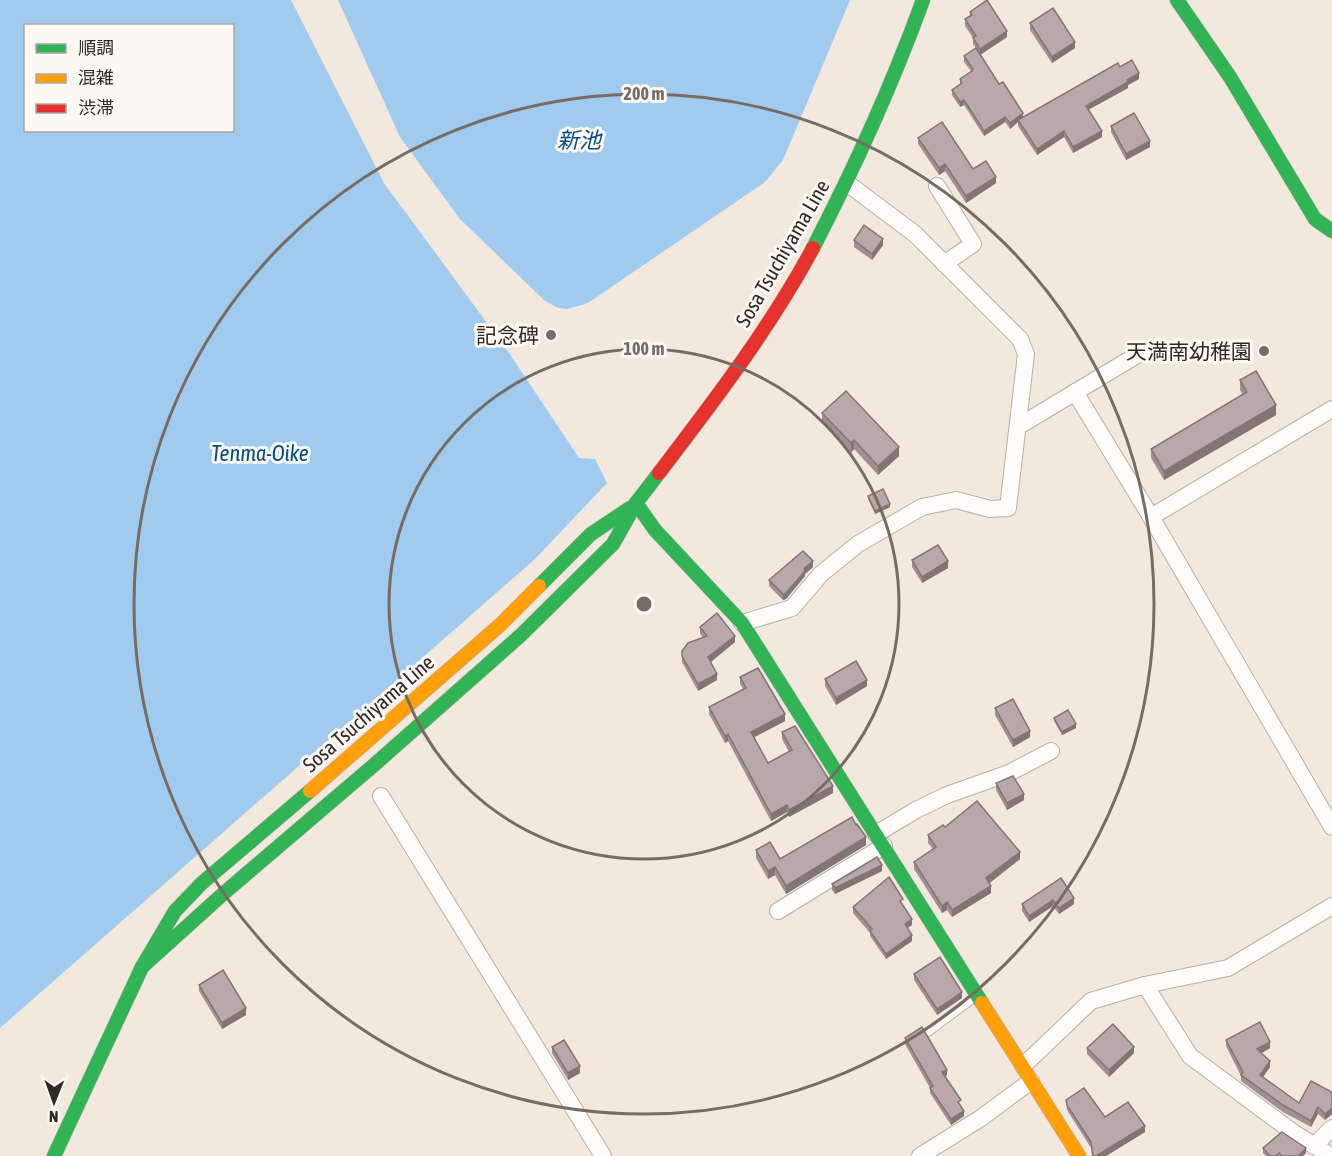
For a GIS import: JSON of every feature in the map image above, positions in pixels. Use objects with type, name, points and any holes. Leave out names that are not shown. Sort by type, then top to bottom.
[{"type":"main road","name":"Sosa Tsuchiyama Line","points":[[142,967],[521,635],[613,544],[636,503],[719,395],[794,283],[847,183],[898,69],[924,0]]},
{"type":"main road","points":[[1177,0],[1230,77],[1315,219],[1332,231]]},
{"type":"main road","name":"Sosa Tsuchiyama Line","points":[[54,1156],[142,967],[175,911],[202,883],[500,625],[591,534],[636,503]]},
{"type":"main road","points":[[636,503],[655,530],[742,622],[1078,1156]]},
{"type":"street","points":[[742,622],[792,608],[821,574],[858,544],[922,507],[956,500],[990,509],[1008,508],[1026,354],[1020,339],[915,234],[847,183]]},
{"type":"street","points":[[937,186],[973,244],[944,264]]},
{"type":"street","points":[[1019,426],[1142,352]]},
{"type":"street","points":[[1075,392],[1151,517],[1332,827]]},
{"type":"street","points":[[1151,517],[1332,409]]},
{"type":"street","points":[[778,911],[880,840],[916,810],[947,795],[1009,773],[1051,751]]},
{"type":"street","points":[[381,796],[603,1156]]},
{"type":"street","points":[[1023,1066],[1091,1001],[1145,985],[1228,968],[1332,906]]},
{"type":"street","points":[[1145,985],[1190,1056],[1319,1151],[1332,1128]]},
{"type":"street","points":[[920,1156],[981,1118],[1031,1081]]},
{"type":"lane","points":[[928,1032],[978,995]]},
{"type":"water","name":"Tenma-Oike","points":[[0,0],[291,0],[384,183],[509,353],[579,458],[595,459],[607,483],[535,559],[0,1028]]},
{"type":"water","name":"新池","points":[[338,0],[850,0],[783,160],[765,182],[588,303],[567,309],[558,308],[545,301],[460,219],[400,137]]},
{"type":"building","points":[[987,0],[1007,31],[980,49],[973,38],[976,36],[965,19],[972,15],[970,12]]},
{"type":"building","points":[[1053,8],[1075,42],[1052,57],[1030,23]]},
{"type":"building","points":[[976,48],[999,84],[1003,82],[1023,113],[1010,123],[1005,117],[984,131],[964,100],[960,102],[952,90],[962,83],[960,79],[972,71],[973,69],[964,56]]},
{"type":"building","points":[[1132,60],[1139,73],[1127,80],[1128,82],[1086,106],[1102,131],[1073,147],[1064,131],[1037,149],[1018,120],[1118,63],[1120,67]]},
{"type":"building","points":[[1134,113],[1150,141],[1126,154],[1111,126]]},
{"type":"building","points":[[942,122],[973,169],[986,161],[996,177],[966,196],[945,164],[939,168],[918,138]]},
{"type":"building","points":[[864,225],[883,239],[872,254],[854,240]]},
{"type":"building","points":[[1256,371],[1276,405],[1164,471],[1151,449],[1247,392],[1240,380]]},
{"type":"building","points":[[846,391],[899,447],[878,466],[854,440],[851,443],[822,413]]},
{"type":"building","points":[[883,489],[890,504],[875,511],[868,496]]},
{"type":"building","points":[[938,545],[948,561],[922,577],[912,560]]},
{"type":"building","points":[[803,551],[813,561],[783,594],[769,580]]},
{"type":"building","points":[[717,613],[735,636],[708,657],[717,674],[698,684],[682,656],[682,651],[688,643],[707,636],[700,627]]},
{"type":"building","points":[[856,661],[867,680],[836,698],[825,679]]},
{"type":"building","points":[[758,668],[785,714],[751,732],[768,763],[792,750],[782,732],[795,726],[833,786],[789,810],[787,805],[771,814],[728,734],[725,736],[709,707],[746,688],[740,677]]},
{"type":"building","points":[[1013,699],[1030,731],[1013,740],[995,708]]},
{"type":"building","points":[[1068,710],[1076,724],[1062,732],[1054,718]]},
{"type":"building","points":[[1013,776],[1024,794],[1007,803],[996,783]]},
{"type":"building","points":[[977,801],[1020,852],[986,878],[991,886],[952,910],[947,902],[942,906],[914,862],[936,847],[928,835],[943,825],[945,827]]},
{"type":"building","points":[[852,817],[866,837],[786,886],[775,867],[768,871],[756,850],[770,842],[780,859]]},
{"type":"building","points":[[877,857],[882,865],[835,888],[832,884]]},
{"type":"building","points":[[889,877],[903,899],[900,901],[912,919],[905,924],[912,935],[886,954],[870,931],[872,929],[853,907]]},
{"type":"building","points":[[1061,878],[1074,898],[1059,908],[1053,900],[1029,916],[1022,904]]},
{"type":"building","points":[[940,957],[962,992],[937,1009],[914,974]]},
{"type":"building","points":[[223,970],[246,1008],[222,1023],[199,985]]},
{"type":"building","points":[[1260,1022],[1270,1042],[1257,1049],[1270,1061],[1260,1075],[1299,1103],[1311,1081],[1330,1091],[1332,1108],[1325,1114],[1318,1107],[1311,1121],[1283,1105],[1241,1075],[1243,1072],[1226,1040]]},
{"type":"building","points":[[1113,1024],[1134,1047],[1109,1070],[1087,1048]]},
{"type":"building","points":[[922,1027],[947,1070],[942,1072],[961,1100],[958,1102],[964,1111],[951,1119],[930,1088],[933,1086],[905,1038]]},
{"type":"building","points":[[564,1040],[580,1066],[568,1073],[552,1047]]},
{"type":"building","points":[[1084,1088],[1105,1117],[1128,1102],[1145,1126],[1093,1156],[1091,1142],[1066,1100]]},
{"type":"building","points":[[1282,1132],[1306,1148],[1298,1156],[1282,1156],[1279,1153],[1276,1156],[1270,1156],[1263,1148]]},
{"type":"traffic: fast","points":[[813,248],[872,126],[923,0]]},
{"type":"traffic: fast","points":[[1177,0],[1230,77],[1315,219],[1332,231]]},
{"type":"traffic: fast","points":[[142,967],[521,635],[613,544],[636,503],[659,473]]},
{"type":"traffic: fast","points":[[636,503],[655,530],[742,623],[982,1003]]},
{"type":"traffic: fast","points":[[539,586],[591,534],[630,508]]},
{"type":"traffic: fast","points":[[54,1156],[142,967],[175,911],[202,883],[310,791]]},
{"type":"traffic: slow","points":[[310,791],[500,625],[539,586]]},
{"type":"traffic: slow","points":[[982,1003],[1079,1156]]},
{"type":"traffic: jam","points":[[659,473],[760,335],[813,248]]},
{"type":"place","name":"記念碑","points":[[551,335]]},
{"type":"place","name":"天満南幼稚園","points":[[1264,351]]}]
